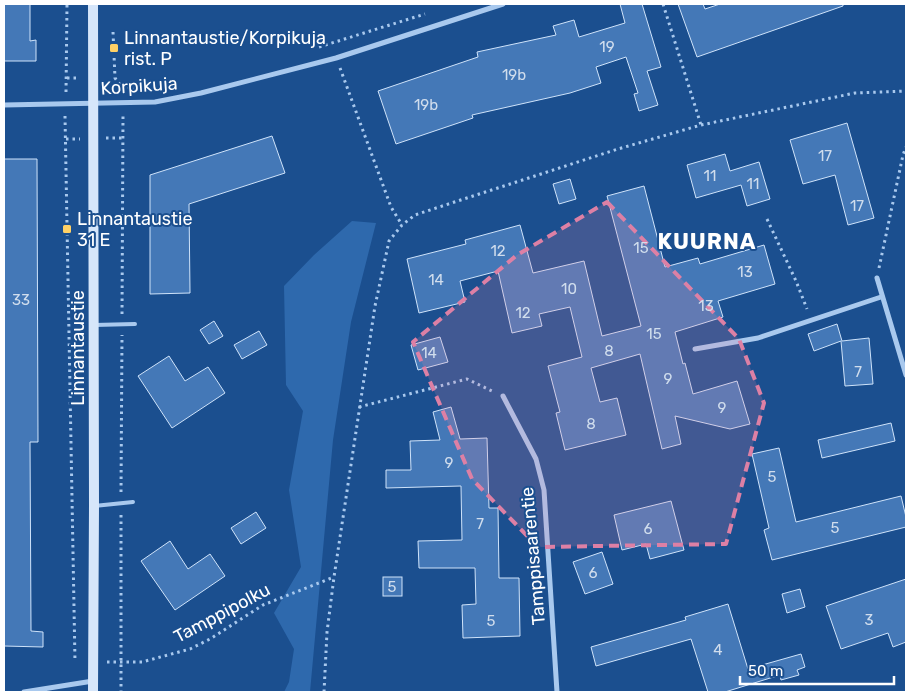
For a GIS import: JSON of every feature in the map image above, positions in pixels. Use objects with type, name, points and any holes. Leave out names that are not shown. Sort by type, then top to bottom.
[{"type":"street","name":"Linnantaustie","points":[[93,4],[93,692]]},
{"type":"street","name":"Korpikuja","points":[[4,105],[155,102],[230,86],[336,58],[503,4]]},
{"type":"street","points":[[877,278],[906,375]]},
{"type":"street","points":[[695,348],[758,338],[810,319],[882,297]]},
{"type":"street","name":"Tamppisaarentie","points":[[503,396],[536,459],[544,490],[557,692]]},
{"type":"street","points":[[24,692],[93,681]]},
{"type":"lane","points":[[94,325],[135,324]]},
{"type":"lane","points":[[94,506],[133,502]]},
{"type":"path","points":[[67,4],[65,104],[74,662]]},
{"type":"path","points":[[663,4],[701,125]]},
{"type":"path","points":[[310,50],[429,12]]},
{"type":"path","points":[[114,32],[115,78]]},
{"type":"path","points":[[336,58],[391,207],[402,225]]},
{"type":"path","points":[[121,86],[135,88],[166,85]]},
{"type":"path","points":[[324,692],[327,632],[334,577],[375,306],[389,241],[402,225],[415,216],[433,208],[618,149],[701,125],[855,93],[906,90]]},
{"type":"path","points":[[121,692],[122,138]]},
{"type":"path","points":[[877,278],[906,147]]},
{"type":"path","points":[[767,219],[796,281],[810,319]]},
{"type":"path","points":[[359,408],[467,379],[503,396]]},
{"type":"path","name":"Tamppipolku","points":[[121,662],[142,662],[190,649],[263,605],[334,577]]},
{"type":"highlighted area","points":[[607,202],[739,339],[764,403],[726,544],[538,547],[472,479],[413,342],[517,255]]},
{"type":"shaded area","points":[[352,221],[376,223],[351,322],[333,440],[310,692],[284,692],[289,682],[294,649],[274,613],[301,567],[289,490],[303,411],[286,385],[284,286],[314,255]]},
{"type":"building","points":[[4,4],[30,4],[30,41],[36,40],[36,61],[4,61]]},
{"type":"building","points":[[620,4],[642,4],[661,67],[647,71],[658,105],[639,111],[634,94],[638,93],[626,57],[596,67],[601,83],[570,93],[472,115],[473,118],[396,144],[378,91],[478,57],[477,52],[556,35],[553,26],[574,20],[579,37],[625,23]]},
{"type":"building","points":[[678,4],[703,4],[705,9],[720,4],[843,4],[843,6],[697,57]]},
{"type":"building","points":[[847,123],[874,218],[848,225],[835,175],[803,184],[790,140]]},
{"type":"building","points":[[272,136],[285,173],[189,204],[190,293],[150,294],[150,175]]},
{"type":"building","points":[[725,154],[730,171],[759,162],[770,199],[747,206],[741,185],[696,198],[687,165]]},
{"type":"building","points":[[4,159],[37,159],[38,442],[30,442],[31,631],[43,632],[43,647],[4,646]]},
{"type":"building","points":[[570,179],[576,199],[559,204],[553,184]]},
{"type":"building","points":[[644,186],[665,267],[698,258],[700,264],[764,245],[775,284],[718,301],[723,317],[675,332],[693,394],[737,381],[750,424],[730,429],[675,416],[681,444],[662,449],[640,354],[591,368],[600,402],[617,398],[626,435],[565,450],[556,413],[560,412],[548,366],[582,357],[570,307],[539,314],[542,326],[512,333],[498,271],[460,281],[465,302],[419,313],[407,259],[466,244],[465,240],[520,225],[533,273],[584,261],[602,336],[641,326],[607,196]]},
{"type":"building","points":[[214,321],[223,336],[209,344],[200,330]]},
{"type":"building","points":[[837,324],[842,341],[869,338],[873,384],[845,386],[841,341],[814,351],[808,334]]},
{"type":"building","points":[[259,331],[267,345],[242,359],[234,345]]},
{"type":"building","points":[[440,337],[448,362],[418,370],[411,345]]},
{"type":"building","points":[[169,356],[185,381],[208,367],[225,393],[172,428],[138,376]]},
{"type":"building","points":[[451,407],[460,439],[487,438],[489,508],[498,508],[499,578],[519,578],[520,636],[463,638],[462,605],[476,604],[475,568],[419,568],[418,541],[462,540],[461,486],[386,488],[386,470],[411,470],[410,441],[440,440],[433,412]]},
{"type":"building","points":[[891,423],[895,441],[822,458],[818,440]]},
{"type":"building","points":[[779,448],[796,522],[901,496],[906,517],[906,527],[772,560],[764,530],[769,528],[752,454]]},
{"type":"building","points":[[671,501],[684,550],[650,559],[646,544],[622,550],[614,515]]},
{"type":"building","points":[[256,512],[266,528],[241,544],[231,528]]},
{"type":"building","points":[[170,541],[188,569],[210,554],[225,576],[175,610],[141,561]]},
{"type":"building","points":[[602,552],[613,584],[585,594],[573,562]]},
{"type":"building","points":[[383,577],[402,577],[402,596],[383,596]]},
{"type":"building","points":[[906,579],[906,642],[893,647],[888,633],[841,649],[826,606]]},
{"type":"building","points":[[800,589],[805,607],[787,613],[782,594]]},
{"type":"building","points":[[728,604],[748,669],[801,654],[805,667],[797,670],[799,675],[781,680],[780,675],[725,692],[708,692],[691,639],[596,666],[591,647],[686,620],[685,617]]},
{"type":"place","name":"Linnantaustie/Korpikuja rist. P","points":[[114,48]]},
{"type":"place","name":"Linnantaustie 31 E","points":[[67,229]]},
{"type":"district","name":"KUURNA","points":[[707,241]]}]
